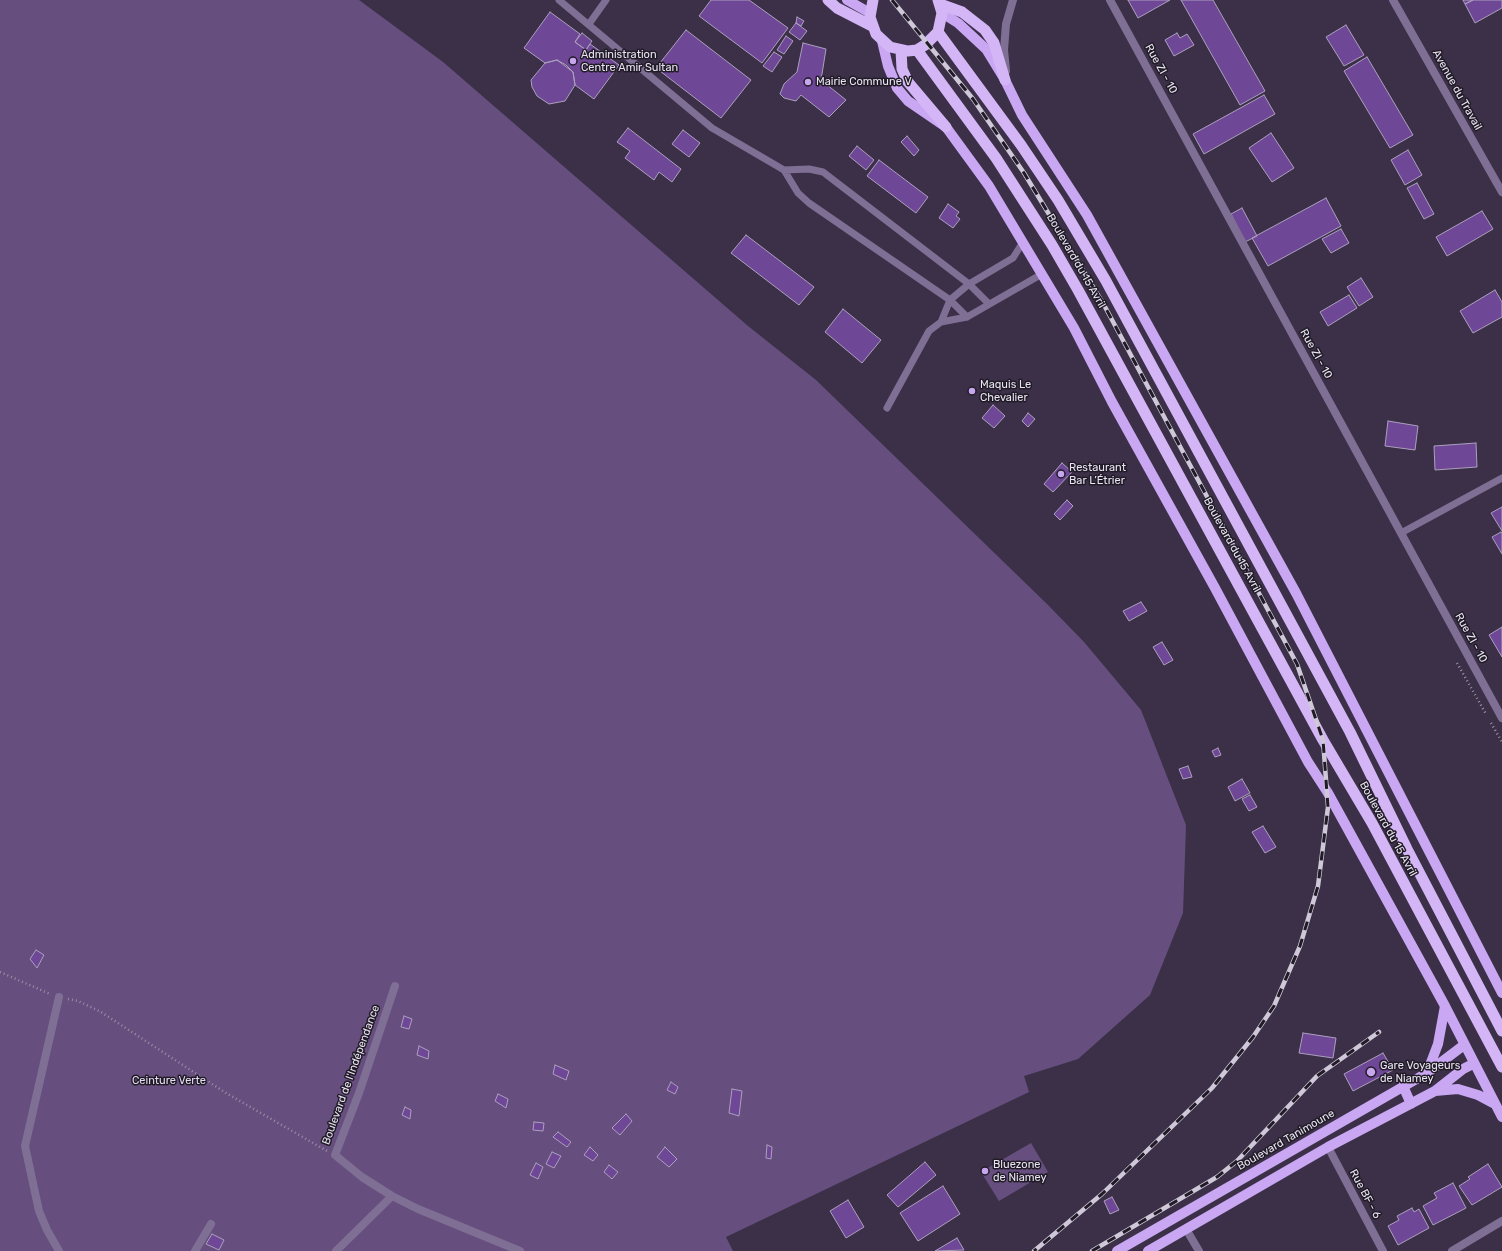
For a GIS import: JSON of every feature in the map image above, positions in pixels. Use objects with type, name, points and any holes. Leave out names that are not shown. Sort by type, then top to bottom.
[{"type":"highway","points":[[828,0],[837,8],[872,26]]},
{"type":"highway","points":[[873,0],[870,13],[872,26],[882,41],[890,47],[901,50],[917,50],[933,39],[938,32],[941,4],[962,12],[985,30],[994,43],[1006,83]]},
{"type":"highway","name":"Boulevard du 15 Avril","points":[[938,32],[1021,145],[1058,200],[1106,281],[1346,725],[1407,849],[1502,1031]]},
{"type":"highway","points":[[901,50],[902,69],[908,82],[946,127]]},
{"type":"highway","name":"Boulevard du 15 Avril","points":[[917,50],[996,158],[1052,245],[1078,290],[1320,733],[1372,823],[1502,1068]]},
{"type":"main road","points":[[847,0],[870,13]]},
{"type":"main road","points":[[882,41],[888,66],[897,88],[908,101],[946,127],[989,186],[1024,242],[1074,328],[1112,402],[1216,588],[1308,762],[1328,794],[1444,1006],[1502,1117]]},
{"type":"main road","points":[[1006,83],[1022,115],[1091,222],[1296,593],[1502,993]]},
{"type":"main road","points":[[1427,1073],[1438,1044],[1444,1006]]},
{"type":"main road","name":"Boulevard Tanimoune","points":[[1117,1251],[1427,1073],[1464,1045]]},
{"type":"main road","points":[[1148,1251],[1328,1147],[1435,1091],[1473,1064]]},
{"type":"main road","points":[[1403,1086],[1411,1104]]},
{"type":"main road","points":[[1435,1091],[1464,1091],[1495,1104]]},
{"type":"street","points":[[1006,83],[1004,50],[1006,24],[1013,0]]},
{"type":"street","name":"Rue ZI - 10","points":[[1110,0],[1502,718]]},
{"type":"street","name":"Avenue du Travail","points":[[1394,0],[1502,192]]},
{"type":"street","name":"Boulevard de l'Indépendance","points":[[395,986],[361,1085],[334,1155],[362,1177],[392,1196],[418,1209],[520,1251]]},
{"type":"street","points":[[59,1251],[47,1230],[39,1210],[27,1164],[25,1146],[60,997]]},
{"type":"street","name":"Rue BF - 6","points":[[1328,1147],[1383,1251]]},
{"type":"street","points":[[336,1251],[392,1196]]},
{"type":"street","points":[[1452,1251],[1502,1221]]},
{"type":"street","points":[[195,1251],[211,1224]]},
{"type":"street","points":[[1186,1230],[1199,1251]]},
{"type":"lane","points":[[559,0],[712,128],[784,170],[798,193],[809,202],[950,300],[968,317]]},
{"type":"lane","points":[[589,24],[606,0]]},
{"type":"lane","points":[[784,170],[809,168],[824,172],[969,284],[988,303]]},
{"type":"lane","points":[[941,322],[950,300],[969,284],[1013,258],[1024,242]]},
{"type":"lane","points":[[887,408],[929,331],[941,322],[968,317],[988,303],[1042,274]]},
{"type":"lane","points":[[1401,533],[1502,478]]},
{"type":"path","points":[[1457,663],[1487,716]]},
{"type":"path","points":[[1491,722],[1502,742]]},
{"type":"path","points":[[0,972],[43,992],[78,1001],[101,1012],[226,1093],[334,1155]]},
{"type":"green space","name":"Ceinture Verte","points":[[0,0],[359,0],[443,62],[748,326],[816,380],[1047,604],[1084,642],[1141,710],[1186,825],[1183,913],[1150,995],[1078,1059],[1024,1076],[1029,1092],[726,1237],[733,1251],[0,1251]]},
{"type":"green space","points":[[1031,1143],[1048,1172],[999,1201],[981,1172]]},
{"type":"building","points":[[711,0],[749,0],[788,28],[762,63],[699,16]]},
{"type":"building","points":[[1128,0],[1170,0],[1138,18]]},
{"type":"building","points":[[1181,0],[1213,0],[1265,91],[1240,105]]},
{"type":"building","points":[[1463,0],[1473,0],[1465,4]]},
{"type":"building","points":[[1473,0],[1502,0],[1502,8],[1475,23],[1465,4]]},
{"type":"building","points":[[550,12],[580,34],[575,42],[586,50],[590,44],[619,65],[594,99],[575,85],[573,72],[566,65],[557,60],[545,63],[524,48]]},
{"type":"building","points":[[797,17],[804,21],[801,26],[796,23]]},
{"type":"building","points":[[796,23],[807,31],[800,40],[789,32]]},
{"type":"building","points":[[1346,25],[1364,55],[1344,66],[1326,37]]},
{"type":"building","points":[[686,30],[751,80],[721,118],[656,68]]},
{"type":"building","points":[[582,33],[592,41],[586,50],[575,42]]},
{"type":"building","points":[[1177,33],[1180,38],[1187,34],[1194,45],[1174,56],[1165,40]]},
{"type":"building","points":[[786,36],[793,41],[784,54],[777,50]]},
{"type":"building","points":[[803,43],[826,49],[821,80],[846,100],[829,117],[801,95],[796,101],[784,98],[780,94],[784,84],[797,72]]},
{"type":"building","points":[[774,52],[782,57],[772,72],[763,66]]},
{"type":"building","points":[[1367,57],[1413,135],[1390,148],[1344,71]]},
{"type":"building","points":[[557,60],[573,72],[575,85],[565,101],[549,104],[537,96],[532,87],[531,80],[545,63]]},
{"type":"building","points":[[1264,95],[1275,114],[1204,154],[1193,134]]},
{"type":"building","points":[[628,128],[681,169],[672,182],[659,172],[654,180],[625,158],[630,151],[617,142]]},
{"type":"building","points":[[683,130],[700,143],[689,157],[672,144]]},
{"type":"building","points":[[1271,133],[1294,168],[1272,182],[1249,148]]},
{"type":"building","points":[[907,136],[919,150],[914,156],[901,142]]},
{"type":"building","points":[[857,146],[874,160],[866,170],[849,156]]},
{"type":"building","points":[[1408,150],[1422,175],[1405,185],[1391,160]]},
{"type":"building","points":[[879,160],[928,197],[916,213],[867,176]]},
{"type":"building","points":[[1417,183],[1434,214],[1424,219],[1407,188]]},
{"type":"building","points":[[1326,198],[1341,226],[1268,266],[1252,238]]},
{"type":"building","points":[[948,204],[959,212],[956,216],[960,219],[953,228],[939,218]]},
{"type":"building","points":[[1242,208],[1257,236],[1245,242],[1231,214]]},
{"type":"building","points":[[1482,211],[1493,229],[1447,256],[1436,237]]},
{"type":"building","points":[[1341,229],[1349,243],[1331,253],[1322,239]]},
{"type":"building","points":[[746,235],[814,287],[799,305],[731,253]]},
{"type":"building","points":[[1361,278],[1373,297],[1359,306],[1347,287]]},
{"type":"building","points":[[1495,290],[1502,302],[1502,317],[1473,333],[1460,311]]},
{"type":"building","points":[[1349,295],[1357,308],[1328,326],[1320,312]]},
{"type":"building","points":[[843,309],[881,340],[862,363],[825,332]]},
{"type":"building","points":[[993,405],[1005,416],[994,428],[982,418]]},
{"type":"building","points":[[1028,413],[1035,419],[1028,427],[1022,421]]},
{"type":"building","points":[[1388,421],[1418,426],[1415,450],[1385,446]]},
{"type":"building","points":[[1476,443],[1477,467],[1435,470],[1434,446]]},
{"type":"building","points":[[1062,463],[1072,472],[1053,492],[1044,484]]},
{"type":"building","points":[[1067,500],[1073,506],[1060,520],[1054,514]]},
{"type":"building","points":[[1502,507],[1502,531],[1491,513]]},
{"type":"building","points":[[1501,532],[1502,533],[1502,554],[1492,537]]},
{"type":"building","points":[[1141,602],[1147,611],[1129,621],[1123,611]]},
{"type":"building","points":[[1502,627],[1502,657],[1489,635]]},
{"type":"building","points":[[1162,642],[1173,660],[1164,665],[1153,647]]},
{"type":"building","points":[[1218,748],[1221,755],[1215,757],[1212,751]]},
{"type":"building","points":[[1188,766],[1192,777],[1183,779],[1179,769]]},
{"type":"building","points":[[1242,779],[1250,793],[1235,801],[1228,787]]},
{"type":"building","points":[[1250,795],[1257,807],[1249,811],[1242,799]]},
{"type":"building","points":[[1263,826],[1276,847],[1265,853],[1252,832]]},
{"type":"building","points":[[36,950],[44,955],[37,968],[30,959]]},
{"type":"building","points":[[404,1016],[412,1019],[409,1029],[401,1027]]},
{"type":"building","points":[[1303,1033],[1336,1038],[1333,1058],[1299,1053]]},
{"type":"building","points":[[419,1046],[429,1051],[428,1059],[417,1055]]},
{"type":"building","points":[[1383,1053],[1393,1070],[1353,1091],[1344,1074]]},
{"type":"building","points":[[555,1065],[569,1071],[566,1080],[553,1074]]},
{"type":"building","points":[[671,1082],[678,1087],[675,1094],[667,1090]]},
{"type":"building","points":[[732,1089],[742,1091],[739,1116],[729,1113]]},
{"type":"building","points":[[498,1094],[508,1099],[506,1108],[495,1101]]},
{"type":"building","points":[[405,1107],[411,1110],[410,1119],[402,1115]]},
{"type":"building","points":[[626,1114],[632,1121],[620,1135],[612,1128]]},
{"type":"building","points":[[534,1122],[544,1123],[543,1131],[533,1130]]},
{"type":"building","points":[[558,1132],[571,1142],[567,1147],[553,1137]]},
{"type":"building","points":[[767,1145],[772,1147],[771,1159],[766,1158]]},
{"type":"building","points":[[590,1147],[598,1155],[593,1161],[584,1155]]},
{"type":"building","points":[[665,1147],[677,1159],[669,1167],[657,1157]]},
{"type":"building","points":[[552,1152],[561,1156],[554,1168],[546,1164]]},
{"type":"building","points":[[925,1162],[936,1175],[898,1207],[887,1195]]},
{"type":"building","points":[[536,1163],[543,1167],[538,1179],[530,1175]]},
{"type":"building","points":[[1488,1164],[1502,1187],[1472,1205],[1459,1186],[1470,1179],[1468,1177]]},
{"type":"building","points":[[609,1165],[618,1172],[612,1179],[604,1172]]},
{"type":"building","points":[[1453,1183],[1466,1208],[1433,1225],[1423,1206],[1437,1198],[1434,1193]]},
{"type":"building","points":[[943,1186],[960,1214],[918,1241],[900,1213]]},
{"type":"building","points":[[1112,1197],[1119,1210],[1110,1214],[1104,1201]]},
{"type":"building","points":[[848,1200],[864,1227],[846,1238],[830,1211]]},
{"type":"building","points":[[1412,1208],[1414,1212],[1419,1209],[1429,1228],[1398,1245],[1388,1226],[1399,1220],[1397,1216]]},
{"type":"building","points":[[212,1234],[224,1240],[219,1250],[206,1244]]},
{"type":"building","points":[[957,1238],[964,1250],[935,1251]]},
{"type":"railway","points":[[892,0],[973,99],[1024,173],[1104,305],[1297,664],[1323,740],[1328,807],[1318,886],[1300,946],[1274,1006],[1253,1037],[1212,1088],[1102,1194],[1034,1251]]},
{"type":"railway","points":[[1092,1251],[1217,1177],[1237,1161],[1317,1076],[1379,1032]]},
{"type":"place","name":"Administration Centre Amir Sultan","points":[[573,61]]},
{"type":"place","name":"Mairie Commune V","points":[[808,82]]},
{"type":"place","name":"Maquis Le Chevalier","points":[[972,391]]},
{"type":"place","name":"Restaurant Bar L’Étrier","points":[[1061,474]]},
{"type":"place","name":"Gare Voyageurs de Niamey","points":[[1371,1072]]},
{"type":"place","name":"Bluezone de Niamey","points":[[985,1171]]}]
